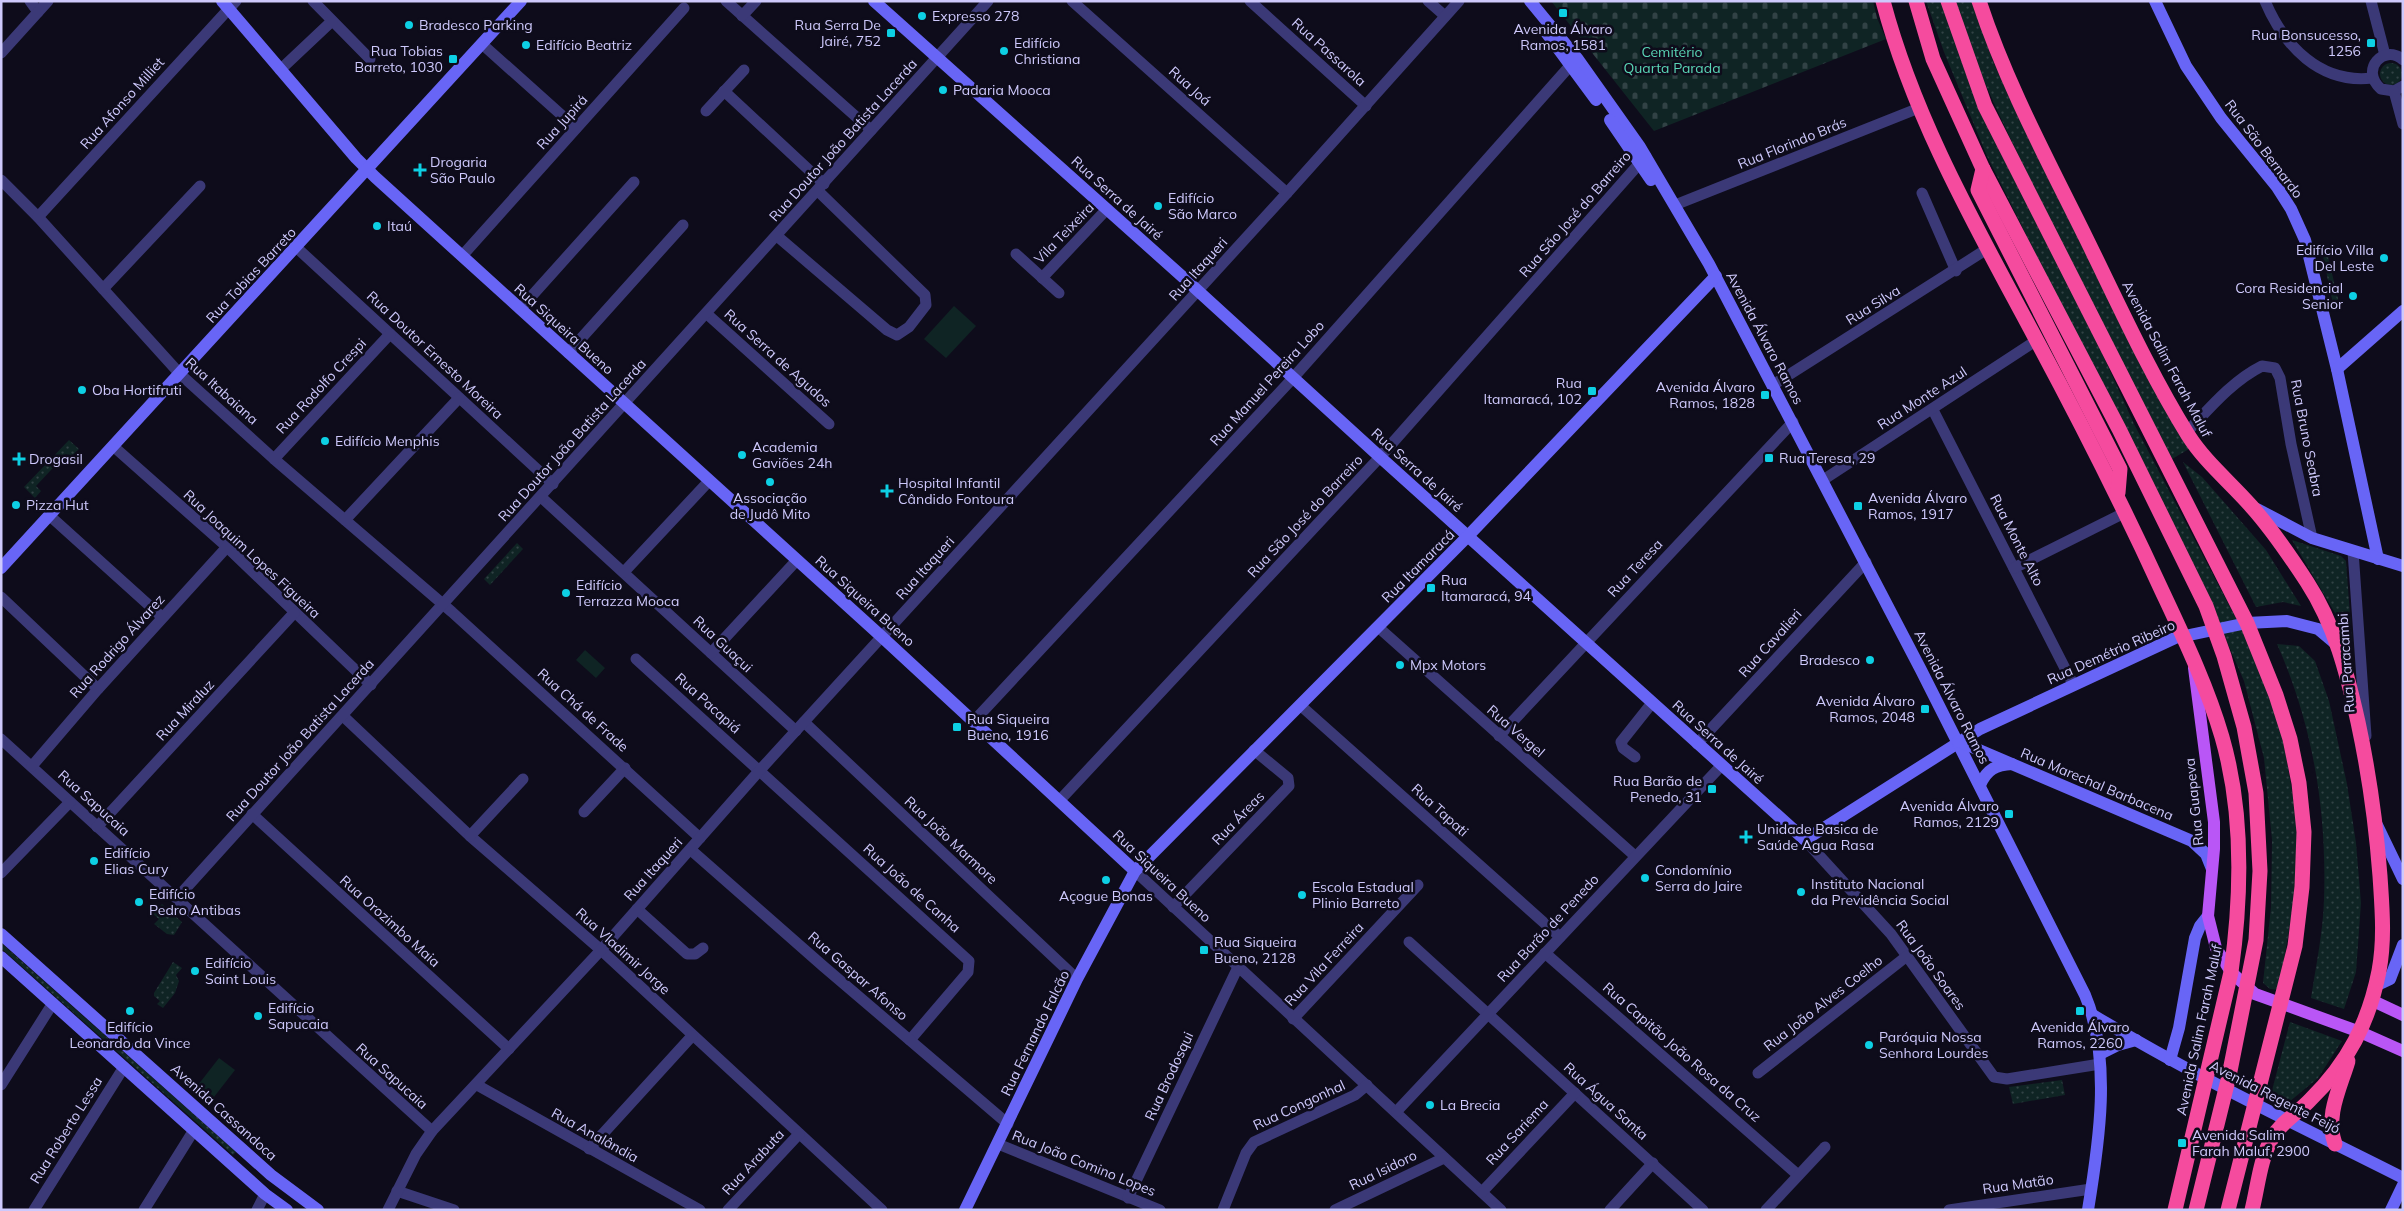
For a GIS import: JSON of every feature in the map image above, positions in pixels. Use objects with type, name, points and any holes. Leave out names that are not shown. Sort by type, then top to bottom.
[{"type":"highway","name":"Avenida Salim Farah Maluf","points":[[1884,1],[1919,108],[1987,249],[2118,494],[2193,656],[2222,738],[2237,822],[2238,902],[2231,972],[2176,1210]]},
{"type":"highway","points":[[1916,1],[1933,59],[1983,170],[2119,429],[2206,606],[2215,629],[2244,727],[2256,793],[2260,871],[2256,940],[2226,1090],[2196,1210]]},
{"type":"highway","points":[[1948,1],[1985,106],[2247,623],[2276,695],[2290,739],[2304,832],[2302,887],[2295,946],[2228,1210]]},
{"type":"highway","name":"Avenida Salim Farah Maluf","points":[[1979,1],[1994,46],[2023,111],[2124,316],[2187,432],[2206,459],[2252,506],[2307,581],[2328,620],[2339,646],[2369,772],[2376,824],[2383,927],[2379,969],[2373,993],[2360,1032],[2352,1049],[2322,1089],[2286,1121],[2273,1136],[2267,1148],[2252,1210]]},
{"type":"highway","points":[[1983,170],[1978,190],[2120,469],[2118,494]]},
{"type":"highway","points":[[2335,1144],[2331,1133],[2332,1113],[2352,1049]]},
{"type":"main road","name":"Rua Tobias Barreto","points":[[1,568],[297,248],[520,1]]},
{"type":"main road","name":"Rua Serra de Jairé","points":[[874,1],[1805,840]]},
{"type":"main road","name":"Rua São Bernardo","points":[[2155,1],[2180,55],[2197,85],[2277,187],[2299,225],[2307,247],[2337,369],[2378,559]]},
{"type":"main road","name":"Rua Siqueira Bueno","points":[[229,4],[280,70],[368,170],[882,637],[1135,871]]},
{"type":"main road","name":"Avenida Álvaro Ramos","points":[[1533,6],[1548,21],[1574,62],[1675,205],[1684,224],[1716,276],[1958,741],[2031,885],[2093,1015],[2100,1059],[2099,1130],[2088,1210]]},
{"type":"main road","name":"Avenida Álvaro Ramos","points":[[1643,160],[1675,217],[1684,224]]},
{"type":"main road","name":"Rua Itamaracá","points":[[1135,871],[1468,536],[1716,276]]},
{"type":"main road","points":[[2337,369],[2403,311]]},
{"type":"main road","points":[[2252,506],[2312,538],[2403,566]]},
{"type":"main road","name":"Rua Demétrio Ribeiro","points":[[1958,741],[2073,684],[2184,635],[2247,623],[2286,622],[2306,624],[2323,632],[2339,646]]},
{"type":"main road","name":"Rua Guapeva","points":[[2170,1060],[2179,1028],[2195,938],[2208,916],[2212,869],[2214,822],[2193,656]]},
{"type":"main road","points":[[1805,840],[1958,741]]},
{"type":"main road","name":"Rua Marechal Barbacena","points":[[1958,741],[2192,841],[2206,854],[2212,869]]},
{"type":"main road","points":[[1980,785],[1984,776],[1993,768],[2012,764]]},
{"type":"main road","points":[[2376,824],[2403,879]]},
{"type":"main road","name":"Rua Fernando Falcão","points":[[965,1210],[1078,980],[1135,871]]},
{"type":"main road","points":[[2208,916],[2216,948],[2231,972],[2247,989],[2255,994],[2360,1032],[2403,1051]]},
{"type":"main road","name":"Avenida Cassandoca","points":[[1,934],[271,1175],[318,1210]]},
{"type":"main road","points":[[2403,945],[2390,979],[2373,993],[2403,1015]]},
{"type":"main road","points":[[1,957],[265,1194],[287,1210]]},
{"type":"main road","name":"Avenida Regente Feijó","points":[[2093,1015],[2206,1080],[2403,1178]]},
{"type":"main road","points":[[2100,1059],[2118,1045],[2136,1040]]},
{"type":"main road","points":[[124,1067],[133,1052]]},
{"type":"main road","points":[[2391,1210],[2403,1185]]},
{"type":"street","points":[[30,1],[38,12]]},
{"type":"street","points":[[1,53],[48,1]]},
{"type":"street","points":[[313,1],[370,59]]},
{"type":"street","points":[[726,1],[871,130]]},
{"type":"street","points":[[742,16],[756,1]]},
{"type":"street","name":"Rua Doutor João Batista Lacerda","points":[[177,898],[821,188],[988,1]]},
{"type":"street","name":"Rua Joá","points":[[1072,1],[1288,193]]},
{"type":"street","name":"Rua Passarola","points":[[1250,1],[1366,106]]},
{"type":"street","points":[[1428,1],[1445,16]]},
{"type":"street","name":"Rua Itaqueri","points":[[388,1210],[416,1154],[432,1130],[477,1085],[600,950],[760,770],[1288,193],[1459,1]]},
{"type":"street","points":[[2265,1],[2282,35],[2300,56],[2330,72],[2347,77],[2372,78]]},
{"type":"street","points":[[2371,1],[2385,55]]},
{"type":"street","name":"Rua Afonso Milliet","points":[[38,217],[229,4]]},
{"type":"street","name":"Rua Jupirá","points":[[462,256],[684,8]]},
{"type":"street","points":[[280,70],[332,21]]},
{"type":"street","points":[[482,44],[576,128]]},
{"type":"street","points":[[2403,60],[2392,55],[2385,55],[2374,64],[2372,78],[2381,89],[2398,88],[2403,124]]},
{"type":"street","name":"Rua Manuel Pereira Lobo","points":[[973,722],[1293,378],[1574,62]]},
{"type":"street","points":[[706,111],[744,70]]},
{"type":"street","points":[[724,92],[920,288],[925,295],[926,305],[906,331],[897,335],[892,334],[777,236]]},
{"type":"street","name":"Rua Florindo Brás","points":[[1675,205],[1919,108]]},
{"type":"street","name":"Rua São José do Barreiro","points":[[1060,800],[1380,457],[1643,160]]},
{"type":"street","name":"Rua Itabaiana","points":[[1,180],[38,217],[180,374],[274,459],[444,604]]},
{"type":"street","points":[[520,309],[634,182]]},
{"type":"street","points":[[103,289],[200,186]]},
{"type":"street","points":[[1922,193],[1956,271]]},
{"type":"street","name":"Vila Teixeira","points":[[1042,278],[1107,209]]},
{"type":"street","points":[[568,353],[683,224]]},
{"type":"street","name":"Rua Doutor Ernesto Moreira","points":[[297,248],[552,484]]},
{"type":"street","name":"Rua Silva","points":[[1773,385],[1956,271],[1987,249]]},
{"type":"street","name":"Vila Teixeira","points":[[1016,254],[1059,293]]},
{"type":"street","name":"Rua Serra de Agudos","points":[[707,314],[829,424]]},
{"type":"street","name":"Rua Rodolfo Crespi","points":[[274,459],[390,334]]},
{"type":"street","name":"Rua Monte Azul","points":[[1823,480],[1933,410],[2037,340]]},
{"type":"street","name":"Rua Bruno Seabra","points":[[2187,432],[2223,395],[2241,380],[2262,366],[2275,368],[2280,378],[2291,444],[2312,538]]},
{"type":"street","points":[[345,520],[459,398]]},
{"type":"street","name":"Rua Monte Alto","points":[[1933,410],[2073,684]]},
{"type":"street","name":"Rua Teresa","points":[[1499,736],[1793,422]]},
{"type":"street","name":"Rua Joaquim Lopes Figueira","points":[[113,446],[226,548],[371,685]]},
{"type":"street","points":[[624,572],[709,481]]},
{"type":"street","name":"Rua Guaçui","points":[[541,497],[711,653],[800,727]]},
{"type":"street","points":[[2014,568],[2126,512]]},
{"type":"street","points":[[50,516],[162,617]]},
{"type":"street","name":"Rua Rodrigo Álvarez","points":[[32,766],[162,617],[226,548]]},
{"type":"street","name":"Rua Paracambi","points":[[2354,551],[2369,772]]},
{"type":"street","points":[[711,653],[797,560]]},
{"type":"street","name":"Rua Cavalieri","points":[[1697,744],[1866,562]]},
{"type":"street","points":[[1,597],[98,689]]},
{"type":"street","name":"Rua Chá de Frade","points":[[444,604],[700,838]]},
{"type":"street","name":"Rua Miraluz","points":[[97,826],[294,613]]},
{"type":"street","name":"Rua Vergel","points":[[1378,627],[1635,856]]},
{"type":"street","name":"Rua Pacapiá","points":[[636,659],[760,770]]},
{"type":"street","points":[[1635,757],[1623,748],[1621,742],[1652,703]]},
{"type":"street","name":"Rua Tapati","points":[[1300,705],[1560,937]]},
{"type":"street","name":"Rua Vladimir Jorge","points":[[342,716],[470,836],[600,950],[882,1210]]},
{"type":"street","name":"Rua João Marmore","points":[[800,727],[1078,980]]},
{"type":"street","name":"Rua Sapucaia","points":[[1,739],[177,898],[332,1042],[432,1130]]},
{"type":"street","name":"Rua Áreas","points":[[1173,907],[1289,786],[1290,782],[1285,776],[1254,750]]},
{"type":"street","name":"Rua Barão de Penedo","points":[[1396,1112],[1721,766]]},
{"type":"street","points":[[584,812],[625,768]]},
{"type":"street","name":"Rua João de Canha","points":[[760,770],[969,961],[968,972],[910,1040]]},
{"type":"street","points":[[470,836],[522,779]]},
{"type":"street","points":[[1,872],[70,802]]},
{"type":"street","name":"Rua Orozimbo Maia","points":[[252,814],[509,1049]]},
{"type":"street","name":"Rua João Soares","points":[[1805,840],[1866,905],[1907,956],[1994,1077],[2008,1079],[2100,1059]]},
{"type":"street","name":"Rua Gaspar Afonso","points":[[690,850],[1008,1124]]},
{"type":"street","name":"Rua Siqueira Bueno","points":[[1135,871],[1501,1210]]},
{"type":"street","name":"Rua Vila Ferreira","points":[[1294,1019],[1418,885]]},
{"type":"street","points":[[637,909],[687,954],[695,954],[703,948]]},
{"type":"street","name":"Rua Água Santa","points":[[1409,942],[1703,1210]]},
{"type":"street","name":"Rua Capitão João Rosa da Cruz","points":[[1545,953],[1798,1175]]},
{"type":"street","name":"Rua João Alves Coelho","points":[[1758,1074],[1907,956]]},
{"type":"street","name":"Rua Brodosqui","points":[[1128,1198],[1238,967]]},
{"type":"street","points":[[1,1085],[53,1003]]},
{"type":"street","points":[[589,1150],[692,1036]]},
{"type":"street","name":"Rua Roberto Lessa","points":[[34,1210],[124,1067]]},
{"type":"street","name":"Rua Analândia","points":[[477,1085],[589,1150],[700,1210]]},
{"type":"street","name":"Rua Congonhal","points":[[1223,1210],[1246,1153],[1254,1142],[1355,1095],[1367,1085]]},
{"type":"street","name":"Rua Sariema","points":[[1482,1192],[1574,1093]]},
{"type":"street","points":[[144,1210],[194,1130]]},
{"type":"street","name":"Rua Arabuta","points":[[728,1210],[799,1134]]},
{"type":"street","name":"Rua João Comino Lopes","points":[[998,1144],[1160,1210]]},
{"type":"street","points":[[1766,1210],[1825,1147]]},
{"type":"street","name":"Rua Isidoro","points":[[1335,1210],[1444,1158]]},
{"type":"street","points":[[1610,1210],[1652,1163]]},
{"type":"street","name":"Rua Matão","points":[[1949,1210],[2091,1188]]},
{"type":"street","points":[[397,1191],[454,1210]]},
{"type":"street","points":[[257,1210],[265,1194]]},
{"type":"green space","name":"Cemitério Quarta Parada","points":[[1551,1],[1873,1],[1877,18],[1886,39],[1654,131]]},
{"type":"green space","points":[[1926,1],[1943,1],[1957,46],[1998,148],[2089,324],[2134,424],[2252,649],[2281,729],[2297,819],[2295,894],[2279,990],[2270,989],[2263,983],[2271,907],[2272,840],[2264,758],[2244,681],[2214,612],[1987,156],[1944,52]]},
{"type":"green space","points":[[1956,1],[1974,1],[1992,59],[2014,108],[2048,178],[2189,449],[2172,459],[2117,355],[2009,135],[1971,47]]},
{"type":"green space","points":[[2391,63],[2399,66],[2402,74],[2399,82],[2391,85],[2383,82],[2380,74],[2383,66]]},
{"type":"green space","points":[[2326,248],[2339,303],[2333,304],[2322,252]]},
{"type":"green space","points":[[954,306],[976,326],[946,358],[924,339]]},
{"type":"green space","points":[[69,440],[79,449],[70,458],[66,454],[36,486],[41,491],[35,498],[24,487]]},
{"type":"green space","points":[[2183,462],[2202,477],[2266,550],[2301,606],[2283,602],[2256,607]]},
{"type":"green space","points":[[2292,540],[2341,556],[2346,561],[2352,642]]},
{"type":"green space","points":[[517,543],[523,549],[490,585],[484,579]]},
{"type":"green space","points":[[2277,644],[2299,646],[2315,661],[2329,701],[2347,784],[2356,843],[2361,903],[2356,972],[2344,1009],[2311,998],[2321,936],[2324,900],[2323,834],[2320,801],[2315,769],[2300,706]]},
{"type":"green space","points":[[585,650],[605,668],[596,678],[576,660]]},
{"type":"green space","points":[[162,904],[182,922],[174,935],[167,934],[154,924],[159,919],[153,914]]},
{"type":"green space","points":[[1,943],[236,1152],[233,1155],[1,948]]},
{"type":"green space","points":[[173,962],[182,968],[176,975],[179,981],[175,993],[163,1008],[157,1004],[160,1001],[154,996],[154,993]]},
{"type":"green space","points":[[2290,1022],[2342,1041],[2318,1078],[2283,1107],[2272,1102],[2270,1098]]},
{"type":"green space","points":[[219,1058],[235,1070],[214,1097],[198,1085]]},
{"type":"green space","points":[[2062,1080],[2065,1095],[2013,1104],[2009,1087]]},
{"type":"place","name":"Avenida Álvaro Ramos, 1581","points":[[1563,13]]},
{"type":"place","name":"Expresso 278","points":[[922,16]]},
{"type":"place","name":"Bradesco Parking","points":[[409,25]]},
{"type":"place","name":"Rua Serra De Jairé, 752","points":[[891,33]]},
{"type":"place","name":"Rua Bonsucesso, 1256","points":[[2371,43]]},
{"type":"place","name":"Edifício Beatriz","points":[[526,45]]},
{"type":"place","name":"Edifício Christiana","points":[[1004,51]]},
{"type":"place","name":"Rua Tobias Barreto, 1030","points":[[453,59]]},
{"type":"place","name":"Padaria Mooca","points":[[943,90]]},
{"type":"place","name":"Drogaria São Paulo","points":[[420,170]]},
{"type":"place","name":"Edifício São Marco","points":[[1158,206]]},
{"type":"place","name":"Itaú","points":[[377,226]]},
{"type":"place","name":"Edifício Villa Del Leste","points":[[2384,258]]},
{"type":"place","name":"Cora Residencial Senior","points":[[2353,296]]},
{"type":"place","name":"Oba Hortifruti","points":[[82,390]]},
{"type":"place","name":"Rua Itamaracá, 102","points":[[1592,391]]},
{"type":"place","name":"Avenida Álvaro Ramos, 1828","points":[[1765,395]]},
{"type":"place","name":"Edifício Menphis","points":[[325,441]]},
{"type":"place","name":"Academia Gaviões 24h","points":[[742,455]]},
{"type":"place","name":"Rua Teresa, 29","points":[[1769,458]]},
{"type":"place","name":"Drogasil","points":[[19,459]]},
{"type":"place","name":"Associação de Judô Mito","points":[[770,482]]},
{"type":"place","name":"Hospital Infantil Cândido Fontoura","points":[[887,491]]},
{"type":"place","name":"Pizza Hut","points":[[16,505]]},
{"type":"place","name":"Avenida Álvaro Ramos, 1917","points":[[1858,506]]},
{"type":"place","name":"Rua Itamaracá, 94","points":[[1431,588]]},
{"type":"place","name":"Edifício Terrazza Mooca","points":[[566,593]]},
{"type":"place","name":"Bradesco","points":[[1870,660]]},
{"type":"place","name":"Mpx Motors","points":[[1400,665]]},
{"type":"place","name":"Avenida Álvaro Ramos, 2048","points":[[1925,709]]},
{"type":"place","name":"Rua Siqueira Bueno, 1916","points":[[957,727]]},
{"type":"place","name":"Rua Barão de Penedo, 31","points":[[1712,789]]},
{"type":"place","name":"Avenida Álvaro Ramos, 2129","points":[[2009,814]]},
{"type":"place","name":"Unidade Basica de Saúde Agua Rasa","points":[[1746,837]]},
{"type":"place","name":"Edifício Elias Cury","points":[[94,861]]},
{"type":"place","name":"Condomínio Serra do Jaire","points":[[1645,878]]},
{"type":"place","name":"Açogue Bonas","points":[[1106,880]]},
{"type":"place","name":"Instituto Nacional da Previdência Social","points":[[1801,892]]},
{"type":"place","name":"Escola Estadual Plinio Barreto","points":[[1302,895]]},
{"type":"place","name":"Edifício Pedro Antibas","points":[[139,902]]},
{"type":"place","name":"Rua Siqueira Bueno, 2128","points":[[1204,950]]},
{"type":"place","name":"Edifício Saint Louis","points":[[195,971]]},
{"type":"place","name":"Edifício Leonardo da Vince","points":[[130,1011]]},
{"type":"place","name":"Avenida Álvaro Ramos, 2260","points":[[2080,1011]]},
{"type":"place","name":"Edifício Sapucaia","points":[[258,1016]]},
{"type":"place","name":"Paróquia Nossa Senhora Lourdes","points":[[1869,1045]]},
{"type":"place","name":"La Brecia","points":[[1430,1105]]},
{"type":"place","name":"Avenida Salim Farah Maluf, 2900","points":[[2182,1143]]}]
